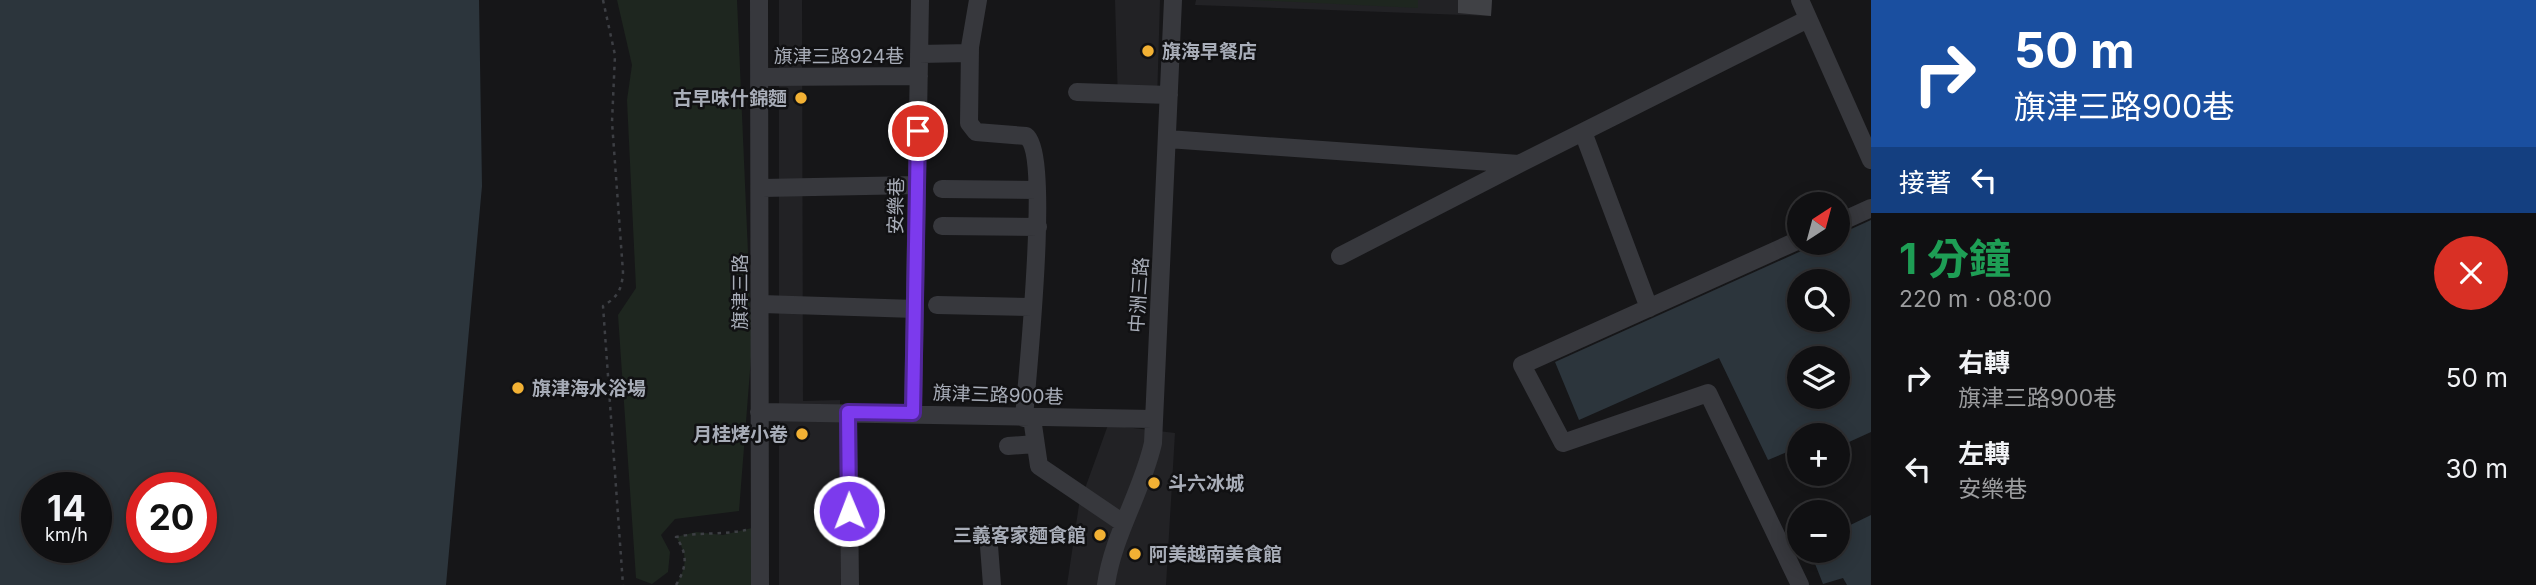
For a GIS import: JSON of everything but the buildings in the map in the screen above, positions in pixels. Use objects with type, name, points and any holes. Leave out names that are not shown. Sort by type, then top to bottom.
[{"type":"street","name":"旗津三路","points":[[759,0],[761,585]]},
{"type":"street","name":"安樂巷","points":[[913,413],[920,0]]},
{"type":"street","points":[[978,0],[970,53],[969,123],[972,129],[1026,136],[1035,146],[1038,227],[1028,418],[1037,461],[1043,470],[1123,523]]},
{"type":"street","name":"中洲三路","points":[[1106,585],[1123,523],[1149,462],[1153,443],[1173,0]]},
{"type":"street","points":[[1800,0],[1871,160]]},
{"type":"street","points":[[1340,256],[1808,19]]},
{"type":"street","points":[[919,54],[970,53]]},
{"type":"street","name":"旗津三路924巷","points":[[760,77],[919,76]]},
{"type":"street","points":[[1077,92],[1169,95]]},
{"type":"street","points":[[1583,132],[1649,308]]},
{"type":"street","points":[[1168,139],[1519,163]]},
{"type":"street","points":[[761,188],[917,185]]},
{"type":"street","points":[[942,189],[1037,190]]},
{"type":"street","points":[[1850,218],[1871,208]]},
{"type":"street","points":[[942,226],[1038,227]]},
{"type":"street","points":[[1787,245],[1522,365],[1563,443],[1708,393],[1800,585]]},
{"type":"street","points":[[761,304],[915,309]]},
{"type":"street","points":[[937,305],[1032,307]]},
{"type":"street","name":"旗津三路900巷","points":[[759,412],[1152,419]]},
{"type":"street","points":[[848,412],[850,585]]},
{"type":"street","points":[[1008,446],[1035,444]]},
{"type":"street","points":[[988,533],[992,585]]},
{"type":"path","points":[[603,0],[615,55],[612,122],[623,272],[622,288],[614,299],[603,306],[623,585]]},
{"type":"path","points":[[676,585],[686,561],[685,550],[676,537],[696,532],[723,535],[756,527]]},
{"type":"shaded area","points":[[0,0],[479,0],[482,186],[446,585],[0,585]]},
{"type":"shaded area","points":[[617,0],[737,0],[752,345],[739,511],[675,519],[661,535],[670,552],[668,572],[652,584],[636,578],[618,315],[636,288],[627,100],[632,65]]},
{"type":"shaded area","points":[[779,0],[802,0],[803,401],[840,400],[841,585],[779,585]]},
{"type":"shaded area","points":[[1115,0],[1160,0],[1157,102],[1118,102]]},
{"type":"shaded area","points":[[1196,0],[1492,0],[1491,16],[1195,5]]},
{"type":"shaded area","points":[[1252,0],[1418,0],[1418,8]]},
{"type":"shaded area","points":[[1871,220],[1871,432],[1850,442],[1850,423],[1787,423],[1787,452],[1768,460],[1719,358],[1579,420],[1555,362],[1790,256],[1850,256],[1850,230]]},
{"type":"shaded area","points":[[1108,425],[1175,433],[1166,585],[1067,585],[1079,505]]},
{"type":"shaded area","points":[[1871,515],[1871,585],[1847,585],[1843,578],[1823,584],[1815,563],[1850,563],[1850,525]]},
{"type":"shaded area","points":[[756,527],[754,585],[676,585],[685,561],[683,549],[676,537],[696,532],[723,535]]},
{"type":"place","name":"旗海早餐店","points":[[1148,51]]},
{"type":"place","name":"古早味什錦麵","points":[[801,98]]},
{"type":"place","name":"旗津海水浴場","points":[[518,388]]},
{"type":"place","name":"月桂烤小卷","points":[[802,434]]},
{"type":"place","name":"斗六冰城","points":[[1154,483]]},
{"type":"place","name":"三義客家麵食館","points":[[1100,535]]},
{"type":"place","name":"阿美越南美食館","points":[[1135,554]]},
{"type":"route","points":[[849,511],[848,412],[913,413],[918,131]]}]
